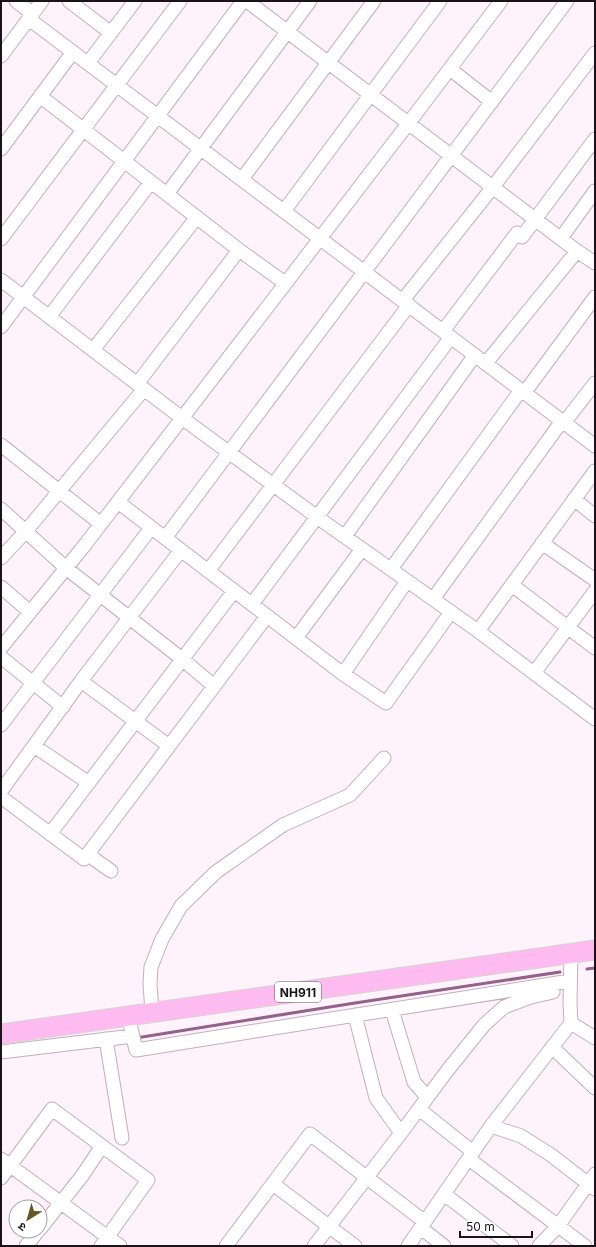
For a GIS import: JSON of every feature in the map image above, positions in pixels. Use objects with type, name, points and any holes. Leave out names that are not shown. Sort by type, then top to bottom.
[{"type":"highway","name":"NH911","points":[[1,1034],[595,950]]},
{"type":"street","points":[[16,1],[73,52],[595,446]]},
{"type":"street","points":[[1,56],[42,1]]},
{"type":"street","points":[[69,1],[110,33]]},
{"type":"street","points":[[88,63],[135,1]]},
{"type":"street","points":[[1,239],[180,1]]},
{"type":"street","points":[[1,327],[243,1]]},
{"type":"street","points":[[247,1],[408,124],[595,263]]},
{"type":"street","points":[[167,194],[310,1]]},
{"type":"street","points":[[242,179],[374,1]]},
{"type":"street","points":[[284,211],[440,1]]},
{"type":"street","points":[[164,538],[567,1]]},
{"type":"street","points":[[1,648],[101,524],[408,124],[450,69],[495,3]]},
{"type":"street","points":[[1,149],[73,52]]},
{"type":"street","points":[[208,571],[274,485],[406,303],[595,53]]},
{"type":"street","points":[[450,69],[492,102]]},
{"type":"street","points":[[40,96],[239,250],[285,283]]},
{"type":"street","points":[[252,604],[447,334],[517,233],[522,237],[595,139]]},
{"type":"street","points":[[49,317],[151,182]]},
{"type":"street","points":[[561,238],[595,191]]},
{"type":"street","points":[[93,350],[197,217]]},
{"type":"street","points":[[1,558],[59,492],[141,386],[239,250]]},
{"type":"street","points":[[486,363],[577,251]]},
{"type":"street","points":[[1,280],[182,418],[595,718]]},
{"type":"street","points":[[391,569],[595,297]]},
{"type":"street","points":[[345,536],[475,355]]},
{"type":"street","points":[[433,599],[563,422],[595,383]]},
{"type":"street","points":[[1,446],[101,524]]},
{"type":"street","points":[[478,632],[595,471]]},
{"type":"street","points":[[574,499],[595,516]]},
{"type":"street","points":[[118,502],[343,674],[386,704],[451,612]]},
{"type":"street","points":[[1,509],[66,568],[214,686]]},
{"type":"street","points":[[1,725],[32,682],[151,528]]},
{"type":"street","points":[[542,543],[595,580]]},
{"type":"street","points":[[296,638],[362,549]]},
{"type":"street","points":[[1,791],[180,550]]},
{"type":"street","points":[[343,674],[407,581]]},
{"type":"street","points":[[512,585],[595,648]]},
{"type":"street","points":[[1,587],[30,612]]},
{"type":"street","points":[[50,834],[234,591]]},
{"type":"street","points":[[534,673],[595,591]]},
{"type":"street","points":[[1,797],[84,859],[267,616]]},
{"type":"street","points":[[1,657],[63,707]]},
{"type":"street","points":[[81,682],[169,746]]},
{"type":"street","points":[[34,746],[88,783]]},
{"type":"street","points":[[152,1012],[150,984],[151,967],[162,939],[181,906],[216,872],[283,825],[350,795],[384,758]]},
{"type":"street","points":[[89,853],[94,859],[111,871]]},
{"type":"street","points":[[408,1246],[491,1126],[571,1022],[571,953]]},
{"type":"street","points":[[128,1015],[136,1050],[355,1015],[570,985]]},
{"type":"street","points":[[314,1246],[401,1134],[446,1071],[484,1026],[504,1007],[570,985]]},
{"type":"street","points":[[392,1010],[414,1082],[428,1097]]},
{"type":"street","points":[[355,1015],[376,1098],[401,1134]]},
{"type":"street","points":[[571,1022],[595,1038]]},
{"type":"street","points":[[1,1052],[133,1036]]},
{"type":"street","points":[[106,1039],[122,1138]]},
{"type":"street","points":[[552,1047],[595,1088]]},
{"type":"street","points":[[419,1109],[471,1156],[585,1246]]},
{"type":"street","points":[[1,1178],[6,1162],[52,1110],[148,1180],[104,1241]]},
{"type":"street","points":[[491,1126],[521,1136],[592,1182],[558,1226],[539,1246]]},
{"type":"street","points":[[228,1246],[310,1134],[367,1178],[423,1225],[444,1246]]},
{"type":"street","points":[[48,1219],[82,1176],[102,1146]]},
{"type":"street","points":[[6,1162],[61,1202],[104,1241],[120,1246]]},
{"type":"street","points":[[273,1184],[355,1246]]},
{"type":"street","points":[[444,1194],[512,1246]]},
{"type":"waterway","points":[[587,969],[595,968]]},
{"type":"waterway","points":[[136,1038],[560,972]]}]
